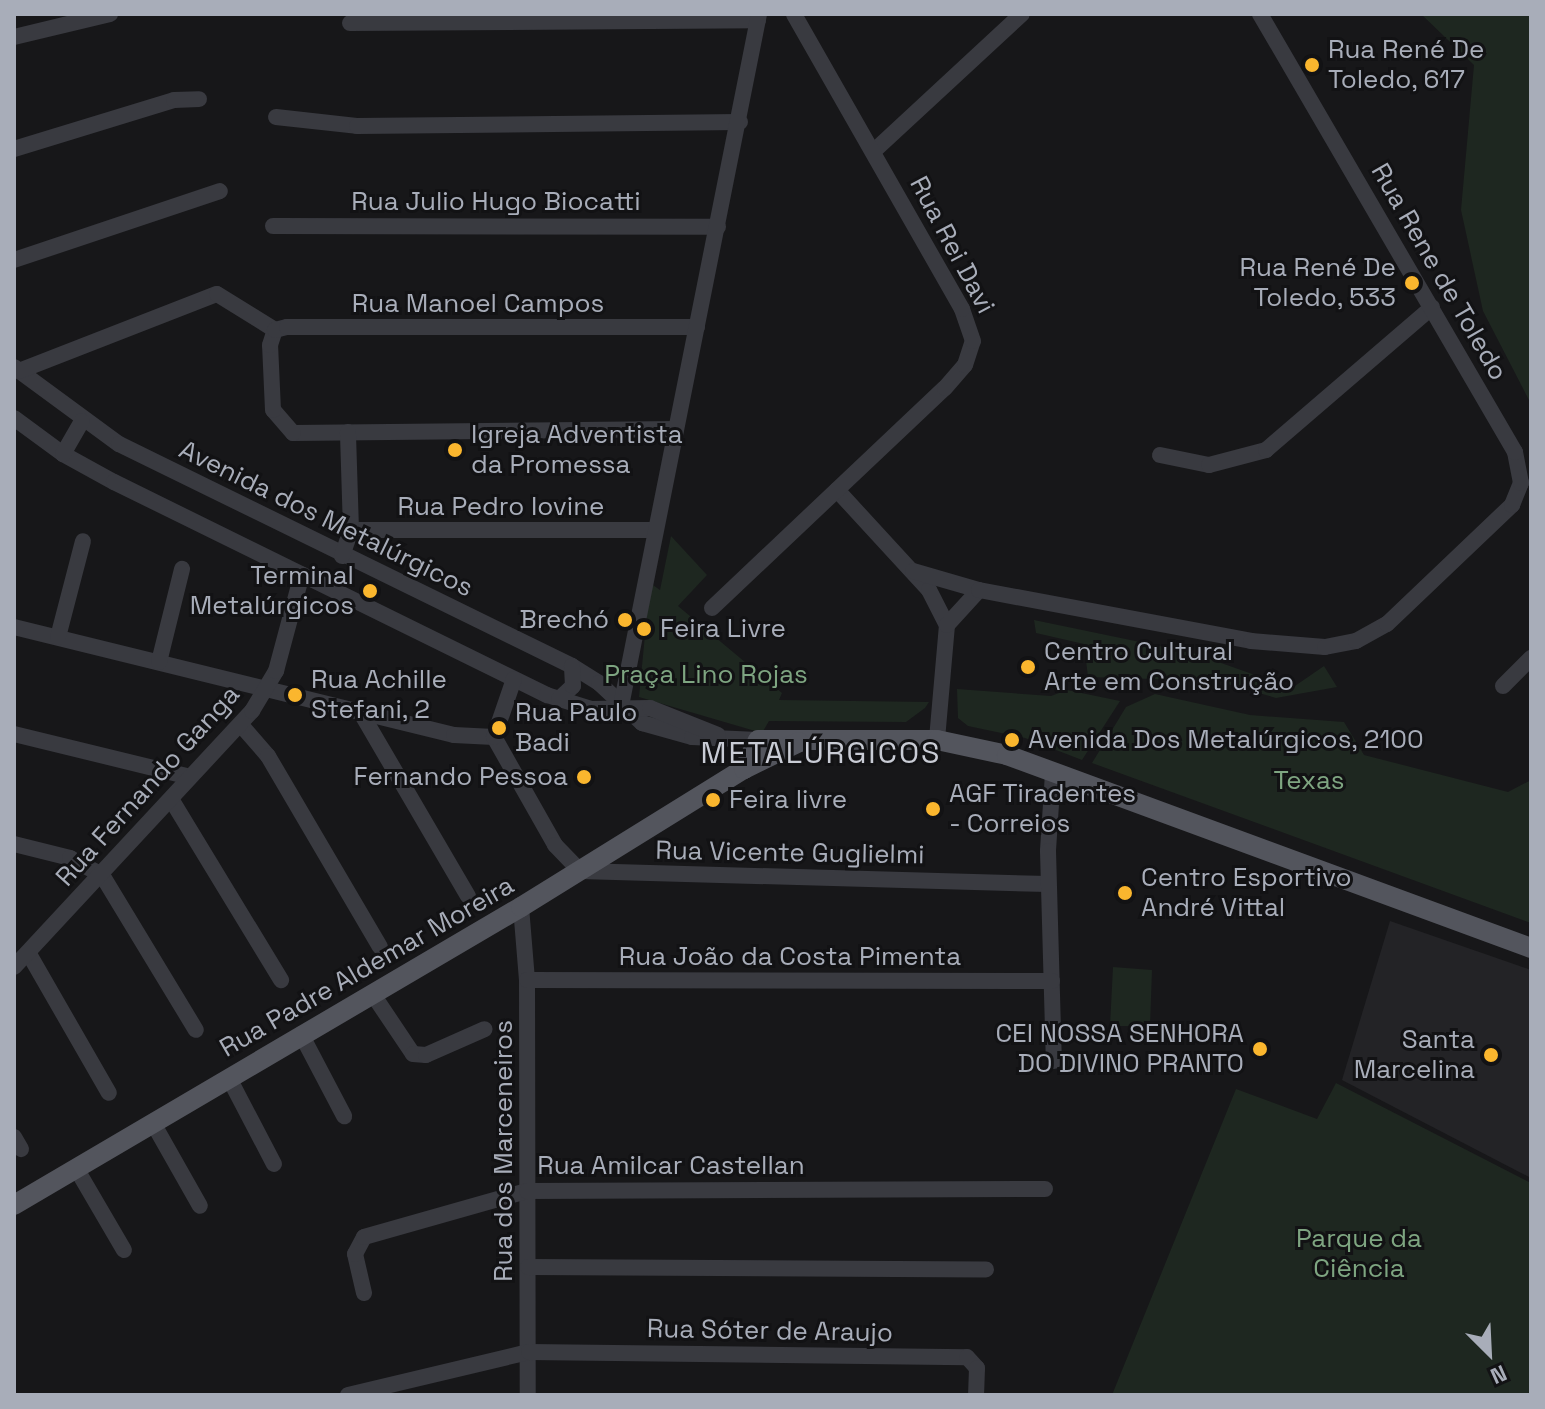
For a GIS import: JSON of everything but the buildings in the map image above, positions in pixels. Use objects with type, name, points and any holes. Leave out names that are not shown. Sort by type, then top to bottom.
[{"type":"main road","points":[[744,769],[758,740],[937,740],[1007,755],[1531,948]]},
{"type":"main road","name":"Rua Padre Aldemar Moreira","points":[[14,1205],[521,907],[744,769],[799,742]]},
{"type":"street","points":[[14,37],[110,14]]},
{"type":"street","name":"Rua Rei Davi","points":[[712,608],[945,388],[965,365],[973,341],[962,309],[875,150],[794,14]]},
{"type":"street","points":[[875,150],[1022,14]]},
{"type":"street","name":"Rua Rene de Toledo","points":[[913,571],[979,590],[1251,641],[1325,647],[1356,641],[1387,624],[1497,524],[1526,470],[1260,14]]},
{"type":"street","points":[[350,23],[758,17],[740,122],[654,530],[621,706]]},
{"type":"street","points":[[14,149],[174,100],[199,99]]},
{"type":"street","points":[[276,117],[357,126],[740,122]]},
{"type":"street","points":[[14,260],[220,191]]},
{"type":"street","name":"Rua Julio Hugo Biocatti","points":[[273,226],[718,227]]},
{"type":"street","points":[[17,369],[222,294],[272,338],[273,410],[293,433],[676,429]]},
{"type":"street","points":[[1160,455],[1209,465],[1266,450],[1432,307]]},
{"type":"street","name":"Rua Manoel Campos","points":[[272,338],[697,327]]},
{"type":"street","name":"Avenida dos Metalúrgicos","points":[[17,369],[82,421],[167,470],[572,666],[599,683],[621,706]]},
{"type":"street","points":[[14,418],[63,454],[559,699],[591,709],[621,706],[650,708],[719,736],[758,740]]},
{"type":"street","points":[[63,454],[82,421]]},
{"type":"street","points":[[342,556],[351,530],[348,432]]},
{"type":"street","points":[[837,490],[913,571],[947,625],[937,740]]},
{"type":"street","name":"Rua Pedro Iovine","points":[[351,530],[654,530]]},
{"type":"street","points":[[58,637],[83,541]]},
{"type":"street","points":[[159,662],[182,569]]},
{"type":"street","name":"Rua Fernando Ganga","points":[[19,961],[241,725],[266,690],[302,574]]},
{"type":"street","points":[[947,625],[979,590]]},
{"type":"street","points":[[14,627],[467,738],[494,737]]},
{"type":"street","points":[[1503,686],[1531,658]]},
{"type":"street","points":[[559,699],[573,686],[572,666]]},
{"type":"street","points":[[514,679],[494,737],[555,845],[580,871]]},
{"type":"street","points":[[361,713],[468,896]]},
{"type":"street","points":[[241,725],[268,756],[380,947]]},
{"type":"street","points":[[14,734],[190,777]]},
{"type":"street","points":[[1053,773],[1048,884],[1054,1061]]},
{"type":"street","points":[[171,799],[281,980]]},
{"type":"street","points":[[14,844],[70,858],[102,875],[196,1030]]},
{"type":"street","name":"Rua Vicente Guglielmi","points":[[580,871],[1048,884]]},
{"type":"street","name":"Rua dos Marceneiros","points":[[521,907],[527,980],[528,1395]]},
{"type":"street","points":[[19,961],[109,1093]]},
{"type":"street","name":"Rua João da Costa Pimenta","points":[[527,980],[1052,981]]},
{"type":"street","points":[[372,993],[413,1054],[426,1055],[485,1029]]},
{"type":"street","points":[[301,1034],[344,1116]]},
{"type":"street","points":[[229,1078],[274,1164]]},
{"type":"street","points":[[153,1123],[200,1206]]},
{"type":"street","points":[[76,1168],[124,1250]]},
{"type":"street","name":"Rua Amilcar Castellan","points":[[364,1293],[355,1254],[364,1237],[527,1191],[1045,1189]]},
{"type":"street","points":[[528,1267],[986,1269]]},
{"type":"street","name":"Rua Sóter de Araujo","points":[[348,1395],[382,1391],[529,1352],[967,1357],[977,1368],[976,1395]]},
{"type":"shaded area","points":[[1390,921],[1531,970],[1531,1178],[1342,1080]]},
{"type":"green space","points":[[1421,14],[1531,14],[1531,404],[1483,311],[1461,210],[1474,65]]},
{"type":"green space","name":"Praça Lino Rojas","points":[[671,536],[707,575],[678,606],[782,693],[779,700],[929,702],[906,722],[769,721],[762,733],[639,697],[650,583],[660,590]]},
{"type":"green space","points":[[1034,620],[1193,653],[1292,688],[1324,666],[1337,687],[1276,698],[1217,681],[1088,677],[1084,644],[1036,633]]},
{"type":"green space","points":[[957,689],[1051,696],[1067,690],[1120,701],[1082,760],[1025,738],[968,726],[958,718]]},
{"type":"green space","name":"Texas","points":[[1155,694],[1250,715],[1344,722],[1364,755],[1508,792],[1531,780],[1531,923],[1092,763],[1126,707]]},
{"type":"green space","points":[[1113,967],[1152,970],[1150,1026],[1110,1026]]},
{"type":"green space","name":"Parque da Ciência","points":[[1336,1083],[1531,1183],[1531,1395],[1112,1395],[1236,1089],[1317,1119]]},
{"type":"place","name":"Rua René De Toledo, 617","points":[[1312,65]]},
{"type":"place","name":"Rua René De Toledo, 533","points":[[1412,283]]},
{"type":"place","name":"Igreja Adventista da Promessa","points":[[455,450]]},
{"type":"place","name":"Terminal Metalúrgicos","points":[[370,591]]},
{"type":"place","name":"Brechó","points":[[625,620]]},
{"type":"place","name":"Feira Livre","points":[[644,629]]},
{"type":"place","name":"Centro Cultural Arte em Construção","points":[[1028,667]]},
{"type":"place","name":"Rua Achille Stefani, 2","points":[[295,695]]},
{"type":"place","name":"Rua Paulo Badi","points":[[499,728]]},
{"type":"place","name":"Avenida Dos Metalúrgicos, 2100","points":[[1012,740]]},
{"type":"place","name":"Fernando Pessoa","points":[[584,777]]},
{"type":"place","name":"Feira livre","points":[[713,800]]},
{"type":"place","name":"AGF Tiradentes - Correios","points":[[933,809]]},
{"type":"place","name":"Centro Esportivo André Vittal","points":[[1125,893]]},
{"type":"place","name":"CEI NOSSA SENHORA DO DIVINO PRANTO","points":[[1260,1049]]},
{"type":"place","name":"Santa Marcelina","points":[[1491,1055]]},
{"type":"district","name":"METALÚRGICOS","points":[[821,753]]}]
